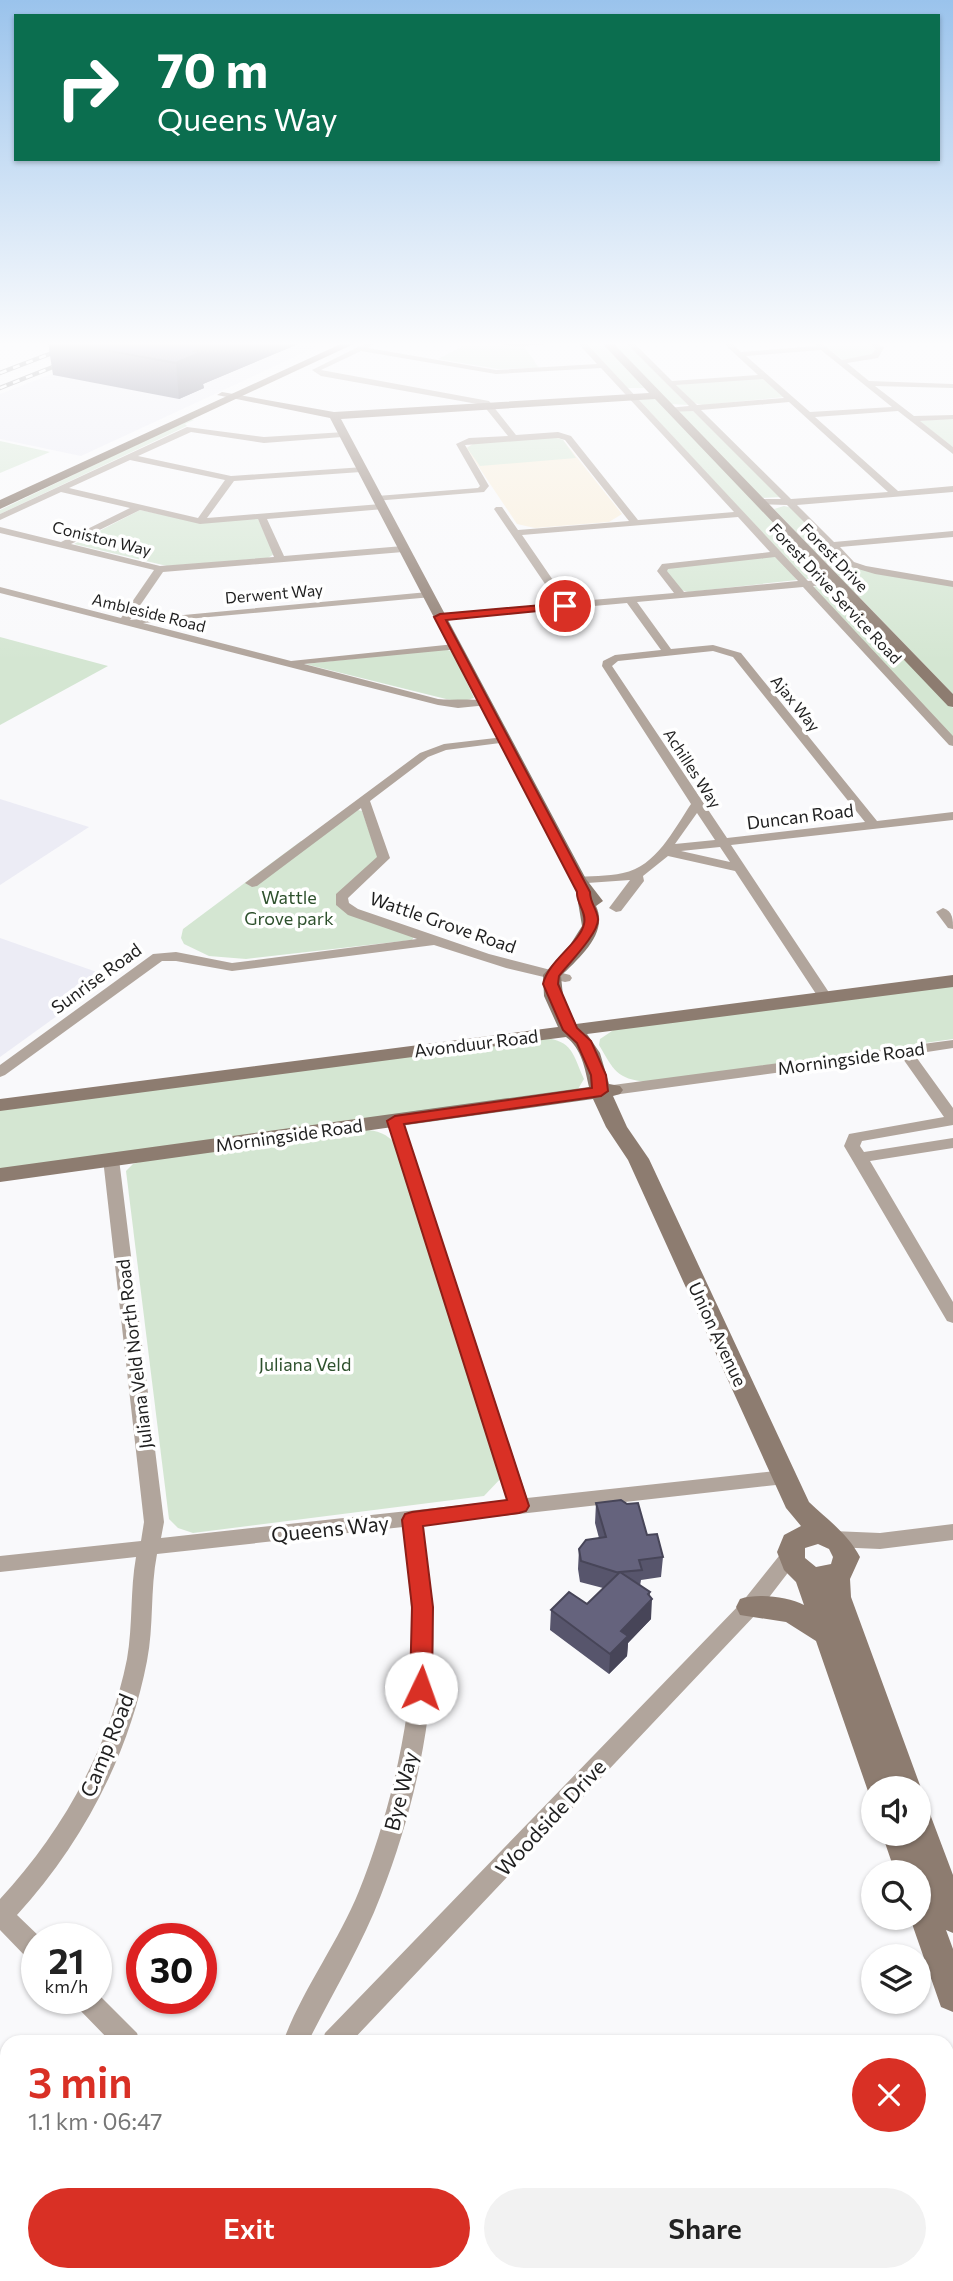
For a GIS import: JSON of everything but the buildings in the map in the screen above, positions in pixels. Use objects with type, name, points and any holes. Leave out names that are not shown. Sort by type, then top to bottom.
[{"type":"main road","points":[[0,497],[110,448]]},
{"type":"main road","points":[[0,505],[119,448]]},
{"type":"street","points":[[0,517],[147,448]]},
{"type":"street","points":[[353,448],[581,887],[583,900],[591,915],[591,926],[558,977]]},
{"type":"street","points":[[60,489],[201,521],[262,517],[481,490],[485,486],[463,448]]},
{"type":"street","points":[[576,448],[635,522]]},
{"type":"street","name":"Forest Drive Service Road","points":[[680,448],[953,743]]},
{"type":"street","name":"Forest Drive","points":[[708,448],[953,704]]},
{"type":"street","name":"Forest Drive Service Road","points":[[738,448],[794,502],[852,564],[861,569],[918,576],[953,584]]},
{"type":"street","points":[[845,448],[896,494]]},
{"type":"street","points":[[128,457],[232,479],[361,469]]},
{"type":"street","points":[[201,521],[232,479]]},
{"type":"street","points":[[763,505],[953,489]]},
{"type":"street","points":[[64,544],[137,508]]},
{"type":"street","points":[[499,509],[565,606]]},
{"type":"street","points":[[516,533],[741,514]]},
{"type":"street","points":[[262,517],[281,559]]},
{"type":"street","name":"Coniston Way","points":[[0,530],[160,569],[403,549]]},
{"type":"street","points":[[834,545],[953,534]]},
{"type":"street","points":[[681,595],[662,571],[664,566],[777,554]]},
{"type":"street","points":[[122,622],[160,569]]},
{"type":"street","points":[[440,617],[835,581]]},
{"type":"street","name":"Ambleside Road","points":[[0,590],[448,704],[484,703]]},
{"type":"street","name":"Derwent Way","points":[[122,622],[428,595]]},
{"type":"street","points":[[630,600],[668,652]]},
{"type":"street","name":"Ambleside Road","points":[[290,664],[454,647]]},
{"type":"street","name":"Ajax Way","points":[[668,652],[713,648],[737,654],[874,825]]},
{"type":"street","name":"Achilles Way","points":[[668,652],[615,658],[607,663],[607,666],[825,997]]},
{"type":"street","points":[[252,883],[433,750],[504,740]]},
{"type":"street","name":"Wattle Grove Road","points":[[364,800],[384,858],[348,889],[341,897],[342,905],[353,912],[435,942],[558,977]]},
{"type":"street","points":[[581,887],[636,874],[648,867],[664,851],[698,803]]},
{"type":"street","name":"Duncan Road","points":[[664,851],[953,816]]},
{"type":"street","points":[[664,851],[740,868]]},
{"type":"street","points":[[616,908],[637,881],[636,874]]},
{"type":"street","points":[[943,912],[953,925]]},
{"type":"street","name":"Sunrise Road","points":[[0,1072],[158,957],[176,956],[203,965],[232,967],[435,942]]},
{"type":"street","name":"Union Avenue","points":[[558,977],[550,984],[554,995],[580,1033],[604,1085],[622,1138],[638,1159],[799,1508],[836,1551],[835,1591],[839,1633],[878,1776]]},
{"type":"street","name":"Avonduur Road","points":[[0,1105],[580,1033],[953,981]]},
{"type":"street","name":"Morningside Road","points":[[0,1175],[395,1121],[604,1085],[953,1044]]},
{"type":"street","points":[[905,1051],[953,1120],[855,1137],[851,1141],[953,1317]]},
{"type":"street","points":[[395,1121],[519,1506]]},
{"type":"street","points":[[860,1158],[953,1143]]},
{"type":"street","name":"Juliana Veld North Road","points":[[111,1159],[154,1522],[150,1547]]},
{"type":"street","name":"Queens Way","points":[[0,1564],[785,1477]]},
{"type":"street","name":"Union Avenue","points":[[799,1508],[799,1561],[839,1633],[901,1776]]},
{"type":"street","name":"Bye Way","points":[[299,2035],[369,1896],[385,1851],[408,1764],[418,1718],[423,1651],[422,1607],[412,1520]]},
{"type":"street","points":[[836,1551],[825,1578],[799,1561],[811,1533],[836,1551],[880,1541],[953,1532]]},
{"type":"street","name":"Camp Road","points":[[0,1915],[36,1878],[68,1833],[111,1742],[127,1698],[137,1659],[145,1563],[150,1547]]},
{"type":"street","name":"Woodside Drive","points":[[341,2035],[394,1983],[757,1598],[799,1561]]},
{"type":"street","points":[[757,1598],[839,1633]]},
{"type":"street","points":[[927,1846],[953,1918]]},
{"type":"street","points":[[0,1915],[21,1935]]},
{"type":"street","points":[[930,1930],[953,1996]]},
{"type":"street","points":[[101,2014],[121,2035]]},
{"type":"shaded area","points":[[45,448],[97,448],[81,456]]},
{"type":"shaded area","points":[[466,448],[570,448],[622,514],[609,522],[535,528],[517,524]]},
{"type":"shaded area","points":[[0,799],[89,827],[0,885]]},
{"type":"shaded area","points":[[0,938],[111,977],[0,1057]]},
{"type":"green space","points":[[0,448],[34,448],[50,452],[0,473]]},
{"type":"green space","points":[[129,448],[139,448],[0,514],[0,510]]},
{"type":"green space","points":[[467,448],[569,448],[576,458],[480,466]]},
{"type":"green space","points":[[684,448],[703,448],[826,577],[805,579]]},
{"type":"green space","points":[[714,448],[731,448],[781,497],[762,498]]},
{"type":"green space","points":[[784,506],[793,508],[848,564],[953,586],[953,694],[774,509]]},
{"type":"green space","points":[[140,510],[193,521],[258,519],[274,554],[268,558],[167,566],[74,544]]},
{"type":"green space","points":[[776,556],[797,580],[688,592],[680,590],[664,568]]},
{"type":"green space","points":[[826,584],[836,586],[953,708],[953,737],[813,587]]},
{"type":"green space","points":[[0,637],[108,666],[0,725]]},
{"type":"green space","points":[[445,649],[453,652],[474,698],[460,702],[305,664]]},
{"type":"green space","name":"Wattle Grove park","points":[[358,810],[362,811],[378,857],[345,887],[337,901],[414,937],[412,940],[246,959],[209,956],[184,944],[181,938],[183,929],[301,841],[311,842]]},
{"type":"green space","points":[[953,983],[953,1039],[647,1082],[622,1076],[608,1061],[599,1045],[600,1039],[615,1029]]},
{"type":"green space","points":[[543,1038],[561,1042],[571,1050],[584,1079],[578,1089],[0,1169],[0,1109]]},
{"type":"green space","name":"Juliana Veld","points":[[359,1130],[378,1132],[393,1141],[504,1475],[484,1496],[193,1533],[178,1528],[169,1519],[126,1171],[133,1164],[147,1160]]},
{"type":"route","points":[[421,1688],[422,1607],[412,1520],[519,1506],[395,1121],[601,1091],[598,1075],[583,1040],[571,1030],[550,984],[552,975],[587,935],[591,926],[591,915],[583,900],[584,892],[440,617],[565,606]]}]
